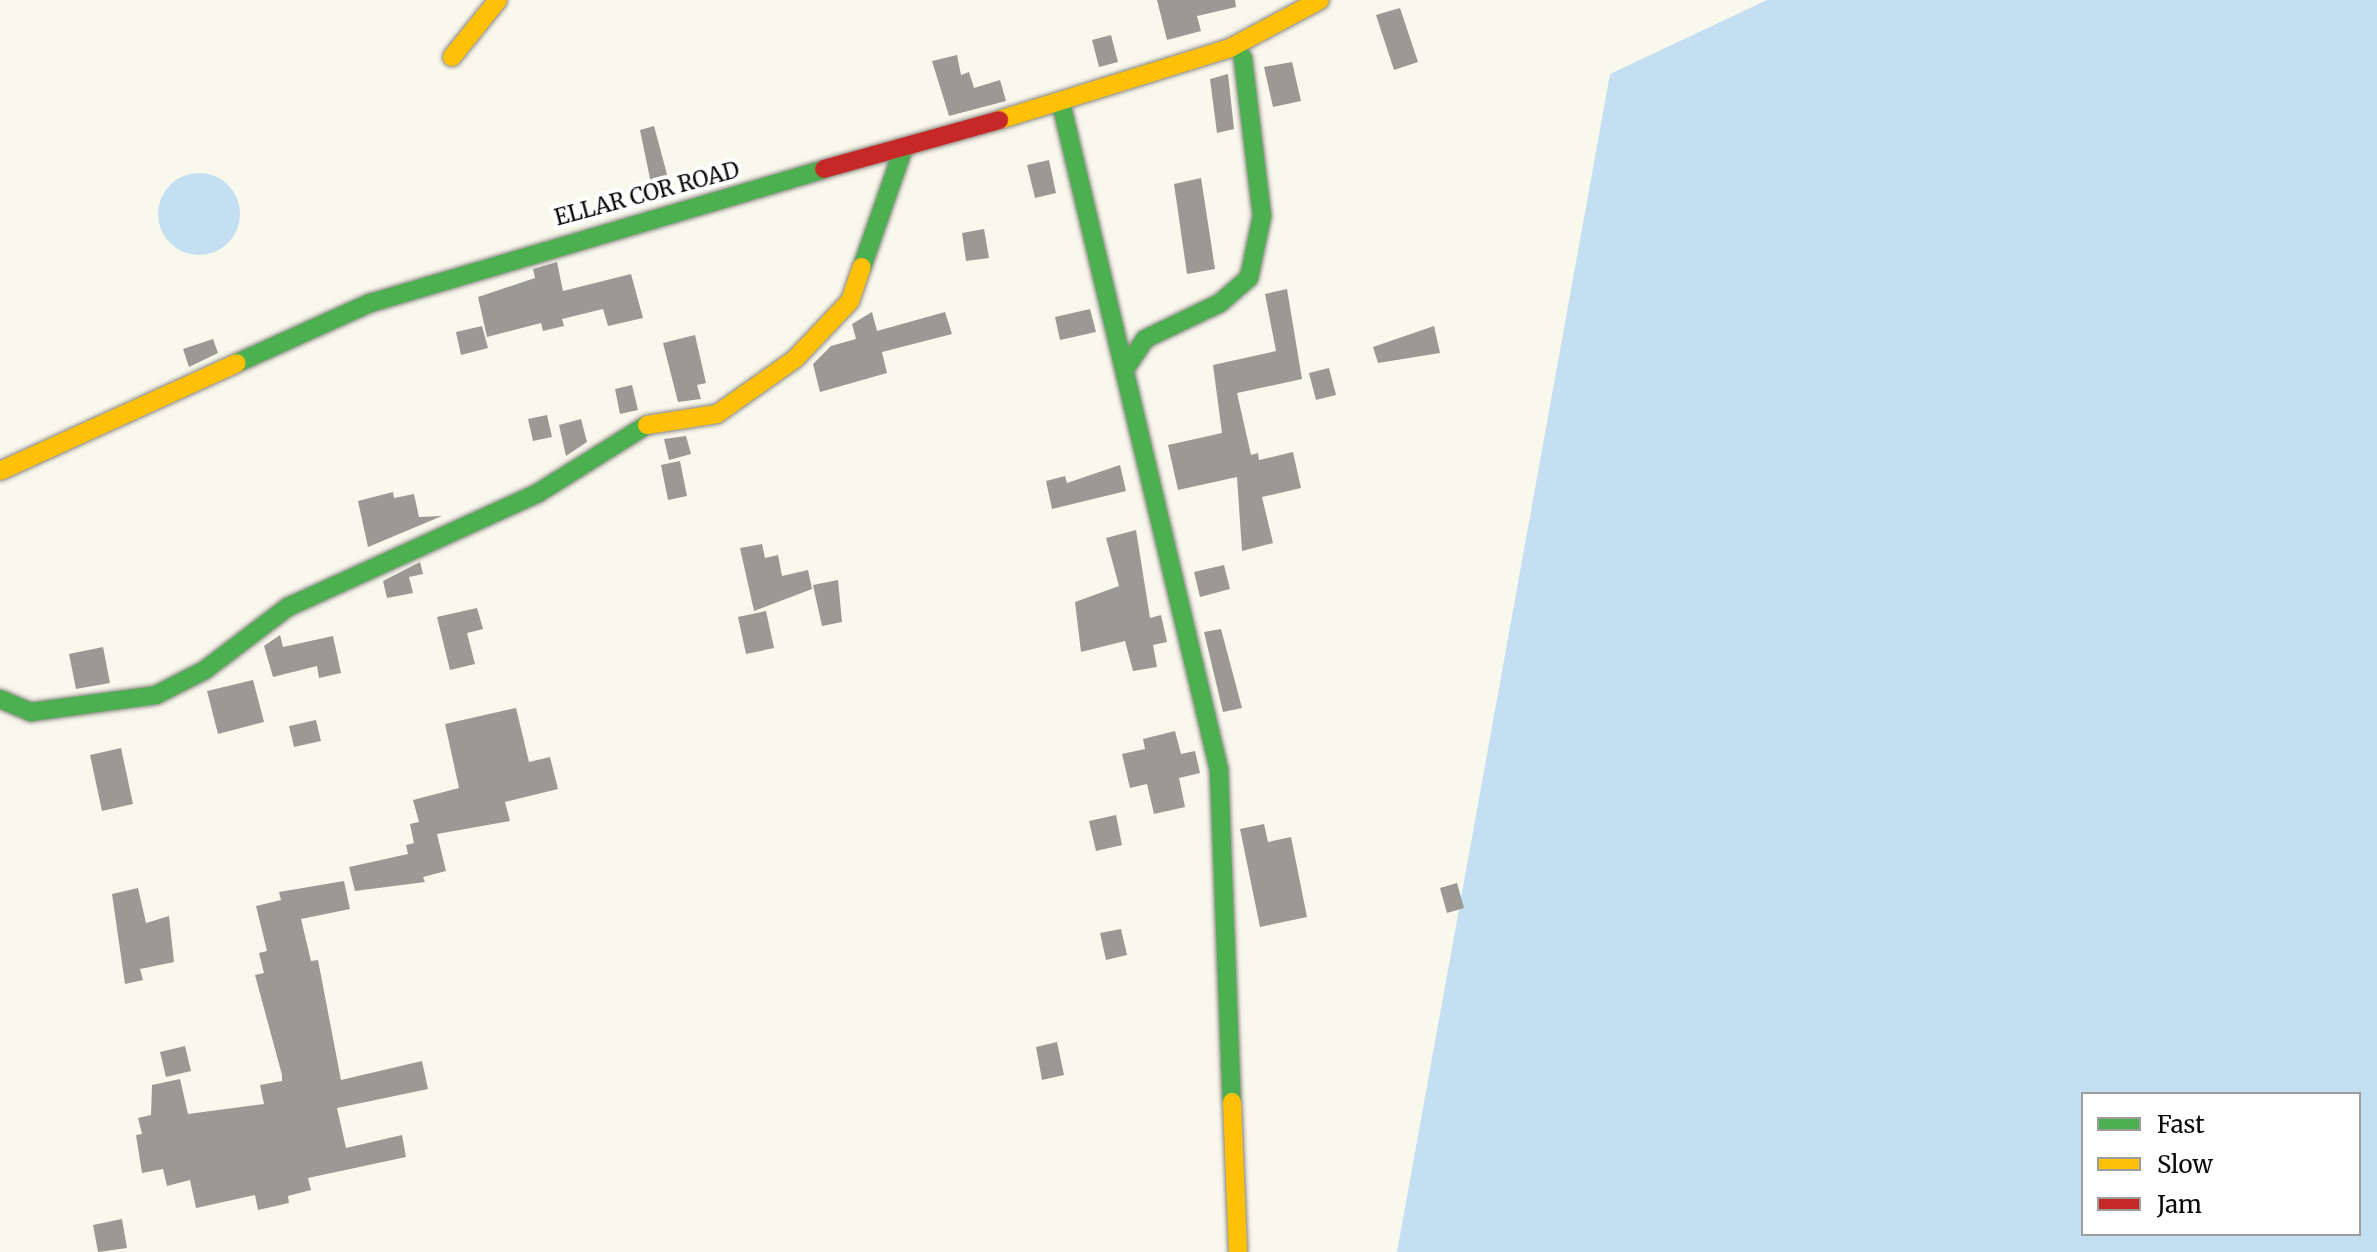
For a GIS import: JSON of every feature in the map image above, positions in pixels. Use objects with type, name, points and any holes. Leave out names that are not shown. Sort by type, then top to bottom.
[{"type":"street","points":[[452,57],[498,0]]},
{"type":"street","name":"ELLAR COR ROAD","points":[[0,471],[370,303],[578,237],[1061,103],[1230,48],[1320,0]]},
{"type":"street","points":[[1125,369],[1145,339],[1220,303],[1249,278],[1262,216],[1243,58]]},
{"type":"street","points":[[1061,103],[1219,770],[1235,1062],[1238,1252]]},
{"type":"street","points":[[0,699],[31,712],[156,695],[205,670],[288,607],[371,564],[538,493],[648,424],[717,414],[795,359],[850,301],[904,147]]},
{"type":"water","points":[[1767,0],[2377,0],[2377,1252],[1397,1252],[1610,74]]},
{"type":"water","points":[[199,173],[215,176],[228,185],[237,198],[240,214],[237,230],[228,243],[215,252],[199,255],[183,252],[170,243],[161,230],[158,214],[161,198],[170,185],[183,176]]},
{"type":"building","points":[[1157,0],[1235,0],[1236,7],[1197,16],[1201,31],[1167,40]]},
{"type":"building","points":[[1400,8],[1418,62],[1394,70],[1376,15]]},
{"type":"building","points":[[1111,35],[1118,62],[1099,67],[1092,40]]},
{"type":"building","points":[[957,55],[961,75],[969,72],[974,88],[1000,80],[1006,101],[949,116],[932,61]]},
{"type":"building","points":[[1292,62],[1301,101],[1273,107],[1264,67]]},
{"type":"building","points":[[1228,74],[1234,129],[1217,133],[1210,79]]},
{"type":"building","points":[[654,126],[672,193],[654,198],[640,130]]},
{"type":"building","points":[[1049,160],[1056,193],[1035,198],[1027,165]]},
{"type":"building","points":[[1201,178],[1215,269],[1187,274],[1174,184]]},
{"type":"building","points":[[984,229],[989,258],[966,261],[962,233]]},
{"type":"building","points":[[557,262],[563,291],[631,274],[643,318],[608,326],[603,309],[562,319],[564,326],[543,331],[541,323],[487,337],[478,297],[535,278],[533,269]]},
{"type":"building","points":[[1287,289],[1302,379],[1237,393],[1251,455],[1258,453],[1259,460],[1293,452],[1301,488],[1262,497],[1273,543],[1242,551],[1237,477],[1178,490],[1168,445],[1222,433],[1213,365],[1276,351],[1265,294]]},
{"type":"building","points":[[1090,309],[1096,332],[1060,340],[1055,317]]},
{"type":"building","points":[[872,312],[877,331],[945,312],[952,334],[882,352],[887,373],[820,392],[813,364],[831,346],[856,339],[852,324]]},
{"type":"building","points":[[482,326],[488,348],[461,355],[456,332]]},
{"type":"building","points":[[1434,326],[1440,353],[1378,363],[1373,347]]},
{"type":"building","points":[[695,335],[706,383],[697,385],[701,399],[678,402],[663,343]]},
{"type":"building","points":[[213,339],[218,353],[189,367],[183,349]]},
{"type":"building","points":[[1329,368],[1336,395],[1316,400],[1309,373]]},
{"type":"building","points":[[632,385],[638,410],[620,414],[615,389]]},
{"type":"building","points":[[547,415],[552,437],[533,441],[528,419]]},
{"type":"building","points":[[581,419],[587,442],[566,456],[559,425]]},
{"type":"building","points":[[686,436],[691,454],[669,460],[664,439]]},
{"type":"building","points":[[680,461],[687,496],[668,500],[661,465]]},
{"type":"building","points":[[1120,465],[1126,491],[1052,509],[1046,481],[1065,476],[1067,483]]},
{"type":"building","points":[[393,492],[394,498],[414,494],[419,517],[442,516],[368,547],[358,501]]},
{"type":"building","points":[[1136,530],[1150,618],[1161,615],[1167,642],[1153,645],[1157,667],[1133,671],[1125,641],[1081,652],[1075,602],[1119,586],[1106,538]]},
{"type":"building","points":[[762,544],[765,558],[778,555],[782,576],[808,570],[812,589],[754,611],[740,548]]},
{"type":"building","points":[[420,562],[423,574],[409,577],[413,593],[387,598],[383,581]]},
{"type":"building","points":[[1224,565],[1230,589],[1200,597],[1194,572]]},
{"type":"building","points":[[838,580],[842,622],[822,626],[813,585]]},
{"type":"building","points":[[477,608],[483,629],[467,633],[475,664],[450,670],[437,617]]},
{"type":"building","points":[[766,611],[774,648],[746,654],[738,617]]},
{"type":"building","points":[[1221,629],[1242,708],[1223,712],[1204,632]]},
{"type":"building","points":[[280,635],[283,647],[333,636],[341,673],[319,678],[317,666],[273,677],[264,646]]},
{"type":"building","points":[[103,647],[110,683],[76,689],[69,654]]},
{"type":"building","points":[[253,680],[264,722],[218,734],[207,691]]},
{"type":"building","points":[[516,708],[529,762],[550,757],[558,789],[505,802],[510,821],[437,834],[446,871],[423,877],[425,882],[355,891],[349,867],[408,854],[406,845],[414,843],[410,824],[419,822],[413,800],[459,788],[445,724]]},
{"type":"building","points":[[316,720],[321,741],[294,747],[289,726]]},
{"type":"building","points":[[1175,731],[1181,754],[1195,751],[1200,773],[1179,778],[1185,807],[1154,814],[1147,784],[1130,788],[1122,754],[1145,749],[1143,739]]},
{"type":"building","points":[[121,748],[133,804],[102,811],[90,755]]},
{"type":"building","points":[[1116,815],[1122,845],[1096,851],[1089,821]]},
{"type":"building","points":[[1264,824],[1268,842],[1291,837],[1307,917],[1260,927],[1240,829]]},
{"type":"building","points":[[344,881],[350,909],[301,919],[311,961],[318,960],[341,1080],[422,1061],[428,1089],[337,1108],[346,1148],[402,1135],[406,1157],[308,1178],[311,1190],[288,1196],[289,1203],[258,1210],[255,1195],[196,1208],[190,1180],[167,1186],[163,1169],[142,1173],[136,1135],[142,1134],[138,1118],[151,1115],[152,1085],[180,1079],[188,1114],[264,1104],[260,1085],[282,1081],[282,1075],[255,975],[264,973],[259,953],[267,951],[256,906],[281,900],[279,892]]},
{"type":"building","points":[[1457,883],[1464,908],[1447,913],[1440,888]]},
{"type":"building","points":[[138,888],[146,923],[169,916],[174,962],[140,969],[143,980],[125,984],[112,894]]},
{"type":"building","points":[[1121,929],[1127,955],[1106,960],[1100,933]]},
{"type":"building","points":[[1057,1042],[1064,1075],[1042,1080],[1036,1047]]},
{"type":"building","points":[[185,1046],[191,1071],[166,1077],[160,1052]]},
{"type":"building","points":[[122,1219],[127,1248],[98,1252],[93,1225]]},
{"type":"traffic: fast","points":[[1125,369],[1145,339],[1220,303],[1249,278],[1262,216],[1243,58]]},
{"type":"traffic: fast","points":[[1061,103],[1219,770],[1232,1102]]},
{"type":"traffic: fast","points":[[862,267],[904,147]]},
{"type":"traffic: fast","points":[[237,363],[370,303],[824,169]]},
{"type":"traffic: fast","points":[[0,699],[31,712],[156,695],[205,670],[288,607],[538,493],[647,425]]},
{"type":"traffic: slow","points":[[452,57],[498,0]]},
{"type":"traffic: slow","points":[[999,120],[1230,48],[1320,0]]},
{"type":"traffic: slow","points":[[647,425],[717,414],[795,359],[850,301],[862,267]]},
{"type":"traffic: slow","points":[[0,471],[237,363]]},
{"type":"traffic: slow","points":[[1232,1102],[1238,1252]]},
{"type":"traffic: jam","points":[[824,169],[999,120]]}]
